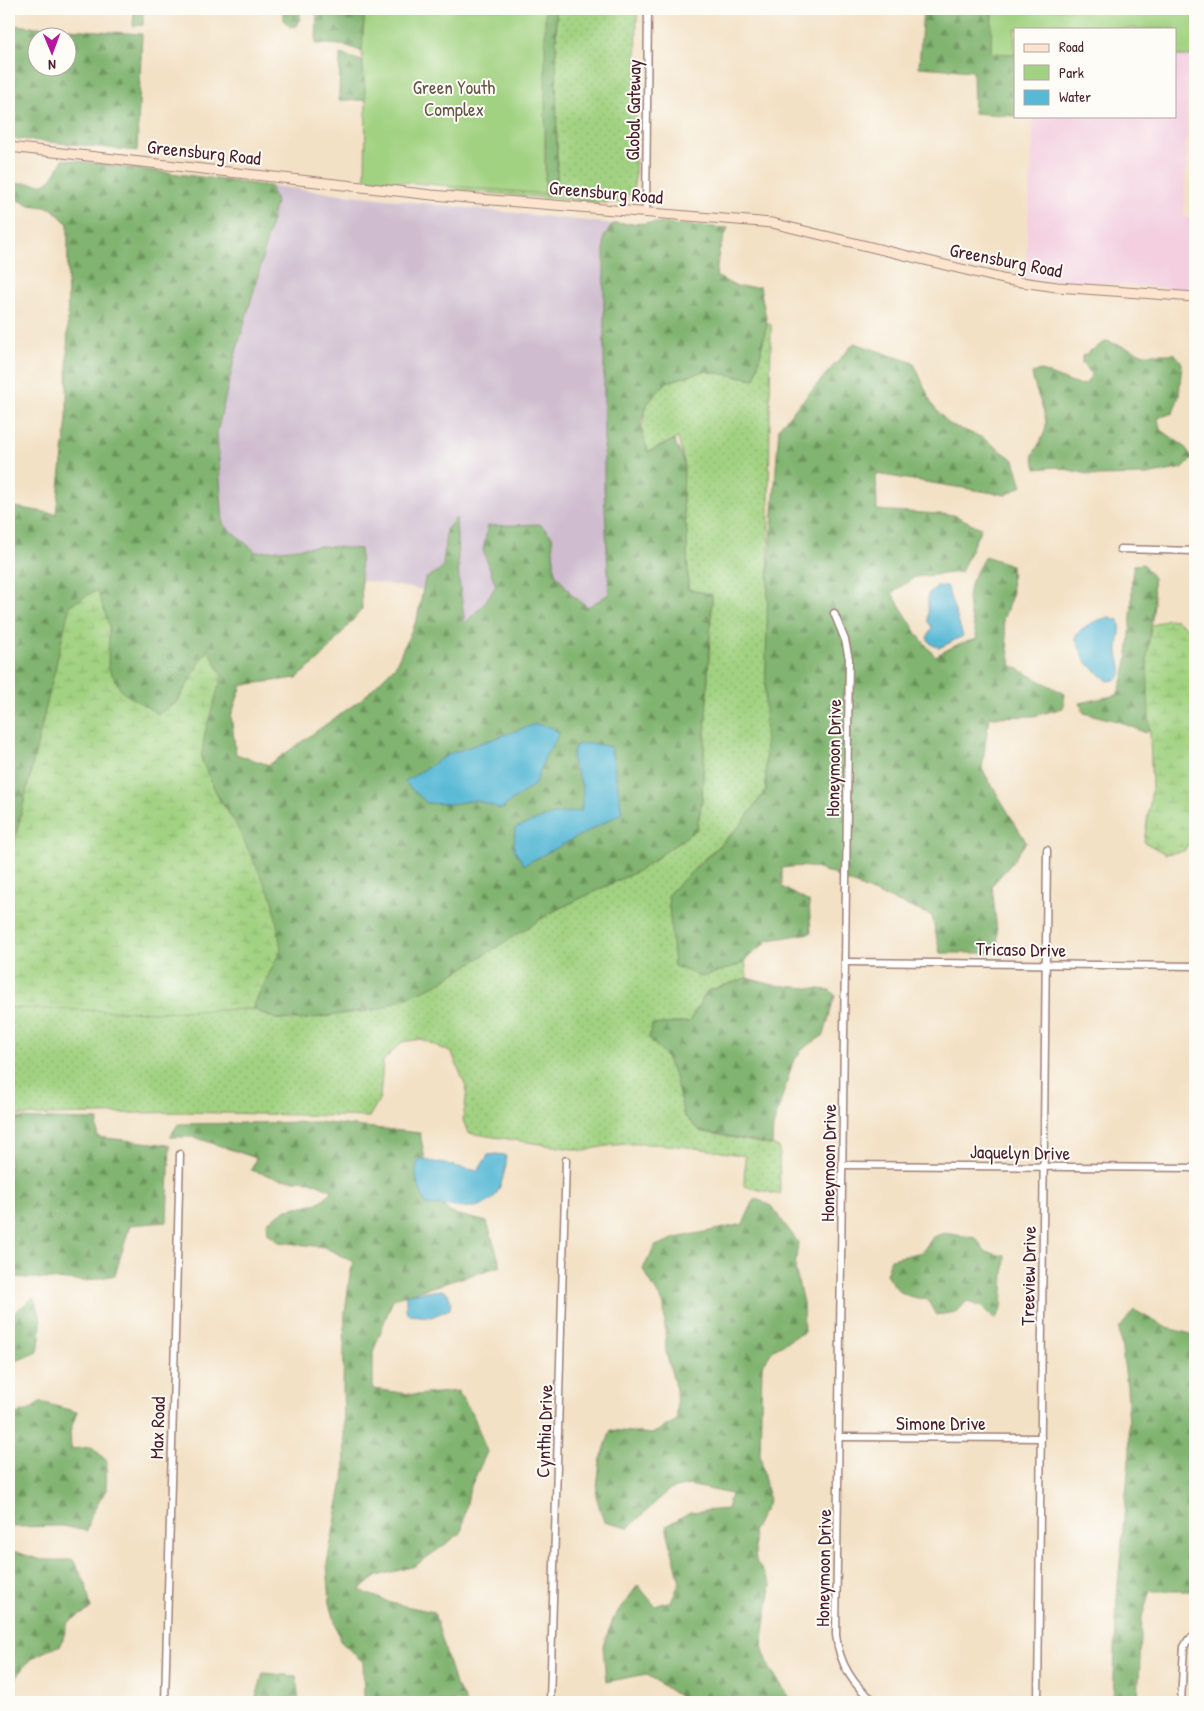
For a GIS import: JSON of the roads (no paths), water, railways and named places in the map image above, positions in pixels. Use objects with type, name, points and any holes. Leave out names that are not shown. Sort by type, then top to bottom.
[{"type":"main road","name":"Greensburg Road","points":[[9,147],[432,195],[788,225],[964,270],[1029,284],[1195,297]]},
{"type":"street","name":"Global Gateway","points":[[646,212],[648,9]]},
{"type":"street","points":[[1120,549],[1195,551]]},
{"type":"street","name":"Honeymoon Drive","points":[[834,613],[845,640],[849,659],[837,1642],[843,1661],[852,1679],[876,1702]]},
{"type":"street","name":"Treeview Drive","points":[[1038,1702],[1047,850]]},
{"type":"street","name":"Tricaso Drive","points":[[846,962],[1195,966]]},
{"type":"street","name":"Max Road","points":[[165,1702],[180,1154]]},
{"type":"street","name":"Cynthia Drive","points":[[550,1702],[566,1160]]},
{"type":"street","name":"Jaquelyn Drive","points":[[844,1165],[1195,1168]]},
{"type":"street","name":"Simone Drive","points":[[840,1437],[1041,1438]]},
{"type":"street","points":[[1181,1702],[1184,1647],[1188,1640],[1195,1636]]},
{"type":"water","points":[[937,586],[947,587],[963,636],[939,648],[931,644],[927,638],[932,627],[928,622],[928,594]]},
{"type":"water","points":[[1109,617],[1119,620],[1120,624],[1118,652],[1121,673],[1119,677],[1108,681],[1086,662],[1075,638],[1085,627]]},
{"type":"water","points":[[536,724],[553,728],[559,734],[545,757],[535,784],[501,809],[476,800],[450,804],[427,803],[404,782],[449,754]]},
{"type":"water","points":[[590,743],[611,747],[622,813],[524,865],[514,849],[515,828],[554,814],[581,811],[583,789],[572,758],[576,745]]},
{"type":"water","points":[[488,1155],[505,1155],[506,1166],[500,1188],[490,1201],[477,1207],[426,1205],[416,1176],[417,1164],[420,1159],[478,1171]]},
{"type":"water","points":[[442,1290],[448,1293],[451,1302],[450,1309],[431,1317],[410,1315],[406,1310],[406,1294]]},
{"type":"park label","name":"Green Youth Complex","points":[[454,98]]}]
